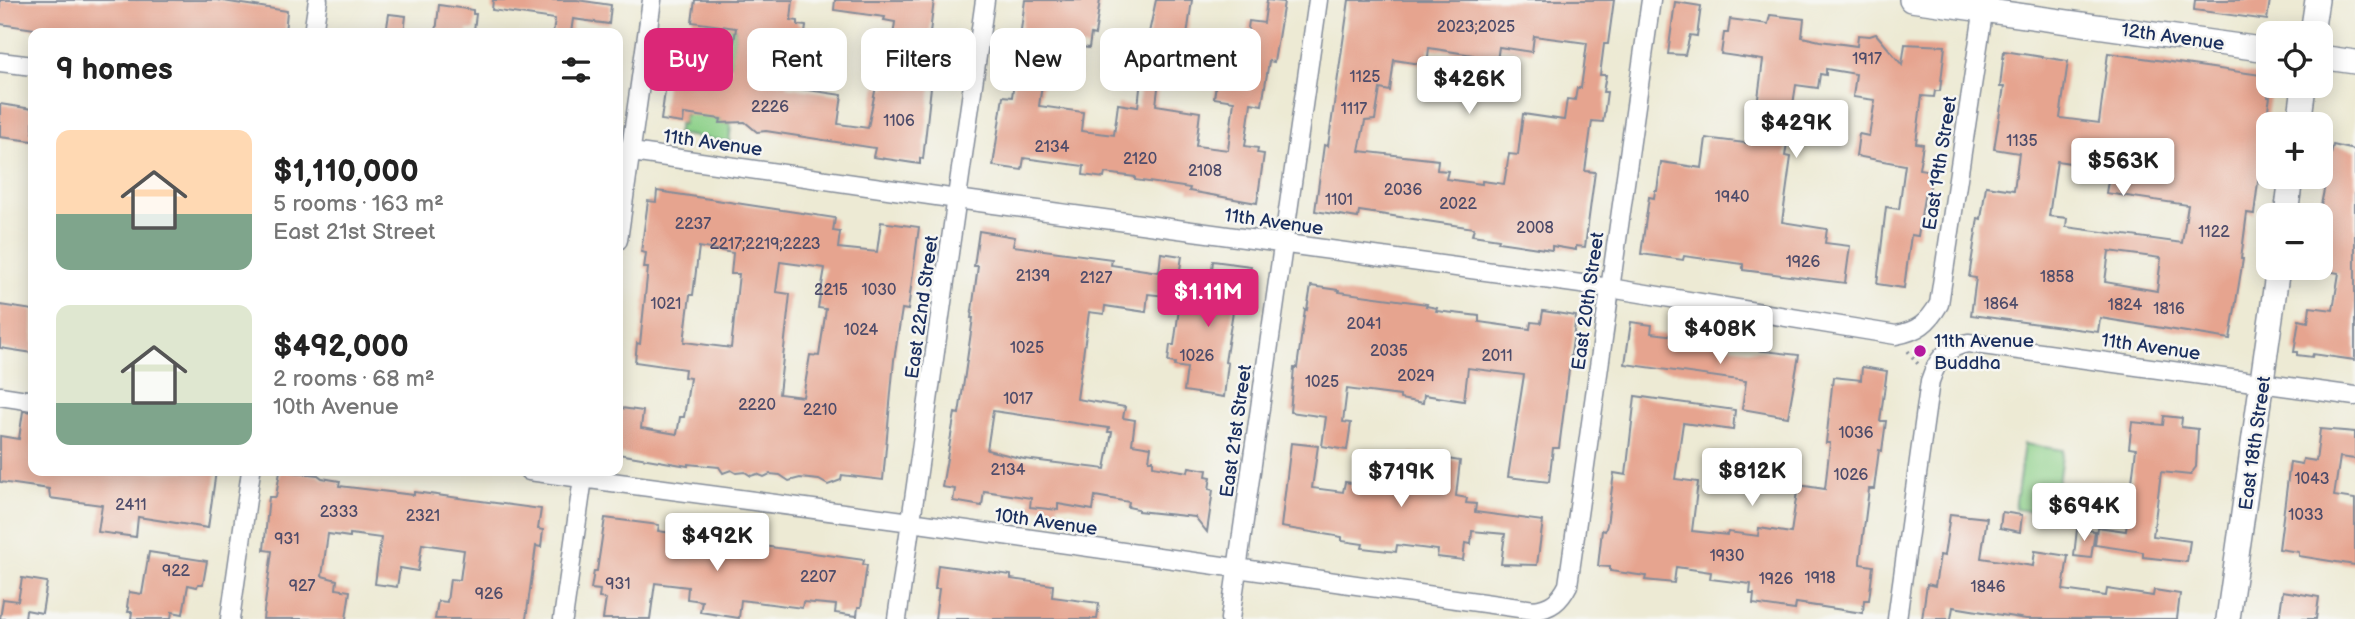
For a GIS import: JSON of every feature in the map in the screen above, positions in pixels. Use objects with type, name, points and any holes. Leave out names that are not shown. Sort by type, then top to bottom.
[{"type":"street","points":[[314,28],[318,0]]},
{"type":"street","points":[[624,151],[652,0]]},
{"type":"street","name":"East 22nd Street","points":[[897,619],[985,0]]},
{"type":"street","name":"East 21st Street","points":[[1230,619],[1318,0]]},
{"type":"street","name":"East 20th Street","points":[[1555,603],[1563,596],[1568,585],[1651,0]]},
{"type":"street","name":"12th Avenue","points":[[1912,0],[1984,5],[2256,48]]},
{"type":"street","points":[[2314,21],[2317,0]]},
{"type":"street","name":"East 19th Street","points":[[1922,327],[1939,304],[1984,5]]},
{"type":"street","points":[[2333,59],[2355,62]]},
{"type":"street","points":[[0,62],[28,65]]},
{"type":"street","name":"11th Avenue","points":[[624,151],[1610,288],[1896,335],[1922,327]]},
{"type":"street","name":"East 18th Street","points":[[2228,619],[2276,280]]},
{"type":"street","name":"11th Avenue","points":[[1930,381],[1935,366],[1944,353],[1956,345],[1968,343],[2355,396]]},
{"type":"street","points":[[1897,619],[1930,381]]},
{"type":"street","points":[[0,396],[28,400]]},
{"type":"street","points":[[230,619],[250,476]]},
{"type":"street","points":[[564,619],[584,476]]},
{"type":"street","name":"10th Avenue","points":[[591,476],[1534,611],[1555,603]]},
{"type":"path","points":[[1896,335],[1930,381]]},
{"type":"green space","points":[[694,22],[736,28],[733,56],[733,28],[694,26]]},
{"type":"green space","points":[[689,91],[713,92],[709,117],[729,123],[729,142],[677,134],[679,124],[683,124],[684,114],[686,115]]},
{"type":"green space","points":[[2024,444],[2063,450],[2053,515],[2015,509]]},
{"type":"building","points":[[0,0],[217,0],[287,11],[285,28],[28,28],[0,24]]},
{"type":"building","points":[[493,0],[577,0],[611,5],[609,24],[573,19],[572,28],[554,28],[555,19],[492,10]]},
{"type":"building","points":[[695,0],[793,0],[791,20],[798,21],[798,25],[806,28],[747,28],[747,91],[814,91],[842,95],[838,124],[868,128],[875,91],[931,91],[923,159],[920,158],[920,164],[873,157],[875,148],[766,131],[757,132],[745,122],[720,123],[721,119],[684,114],[683,123],[661,120],[665,91],[733,91],[736,28],[692,22]]},
{"type":"building","points":[[835,0],[934,0],[931,28],[894,28],[895,22],[884,20],[885,17],[834,10]]},
{"type":"building","points":[[1025,0],[1100,0],[1095,35],[1091,34],[1089,48],[1086,48],[1086,28],[1021,28]]},
{"type":"building","points":[[1156,0],[1192,0],[1188,28],[1150,28]]},
{"type":"building","points":[[1267,0],[1284,2],[1274,62],[1269,61],[1262,105],[1251,103],[1245,146],[1258,148],[1257,153],[1264,154],[1257,203],[1189,191],[1190,188],[1135,180],[1135,177],[1105,173],[1104,178],[1083,175],[1084,166],[1024,158],[1022,170],[993,166],[1003,96],[1012,97],[1013,91],[1041,91],[1039,106],[1083,112],[1081,131],[1114,135],[1118,104],[1138,107],[1140,91],[1158,91],[1156,105],[1200,112],[1196,146],[1228,150],[1234,101],[1214,98],[1215,91],[1261,91],[1261,28],[1248,28],[1249,21],[1264,23]]},
{"type":"building","points":[[1349,0],[1614,0],[1608,44],[1604,44],[1600,75],[1606,75],[1603,122],[1592,121],[1585,171],[1595,172],[1585,247],[1576,246],[1576,250],[1552,246],[1552,250],[1472,235],[1474,228],[1359,211],[1358,218],[1315,211],[1324,145],[1328,146]],"holes":[[[1534,36],[1587,43],[1581,88],[1577,88],[1575,100],[1567,99],[1564,120],[1523,114],[1518,155],[1509,154],[1504,184],[1446,179],[1448,171],[1437,170],[1438,160],[1359,151],[1365,121],[1375,120],[1380,89],[1390,91],[1394,60],[1427,65],[1429,48],[1473,55],[1470,77],[1494,81],[1499,47],[1532,52]]]},
{"type":"building","points":[[2195,0],[2270,0],[2267,20],[2194,10]]},
{"type":"building","points":[[1675,2],[1701,6],[1697,36],[1690,35],[1685,55],[1668,54]]},
{"type":"building","points":[[439,5],[473,10],[473,14],[476,14],[474,28],[437,28]]},
{"type":"building","points":[[389,14],[406,16],[405,28],[387,28]]},
{"type":"building","points":[[1770,15],[1804,19],[1802,37],[1820,41],[1857,46],[1858,35],[1876,34],[1902,65],[1905,44],[1945,46],[1940,91],[1935,91],[1934,97],[1922,96],[1916,143],[1923,144],[1919,169],[1932,171],[1929,192],[1925,191],[1918,236],[1911,235],[1904,288],[1877,284],[1886,207],[1899,209],[1905,165],[1856,156],[1859,134],[1869,136],[1875,100],[1853,97],[1856,74],[1826,69],[1826,75],[1820,74],[1818,88],[1796,85],[1785,156],[1791,157],[1782,222],[1827,229],[1825,243],[1850,246],[1845,283],[1743,270],[1743,264],[1684,256],[1683,260],[1641,254],[1649,197],[1654,198],[1657,191],[1661,162],[1702,168],[1706,138],[1752,144],[1763,60],[1721,54],[1724,33],[1728,33],[1730,19],[1768,24]]},
{"type":"building","points":[[2004,51],[2068,61],[2060,118],[2099,123],[2108,53],[2256,74],[2256,98],[2270,98],[2268,112],[2256,112],[2257,189],[2254,214],[2247,213],[2243,259],[2230,339],[2100,318],[2098,332],[1971,315],[1976,278],[1969,277],[1986,186],[2014,190],[2019,153],[1994,149],[2004,87],[2000,87]],"holes":[[[2057,161],[2110,169],[2106,193],[2188,205],[2182,243],[2066,227],[2067,218],[2049,216]],[[2109,251],[2161,258],[2157,291],[2105,282]]]},
{"type":"building","points":[[0,104],[28,108],[28,140],[0,137]]},
{"type":"building","points":[[2333,145],[2355,150],[2355,360],[2313,354],[2312,357],[2294,352],[2299,320],[2308,322],[2310,307],[2333,310],[2339,273],[2333,272],[2333,203],[2321,203],[2324,189],[2333,189]]},
{"type":"building","points":[[657,191],[835,218],[833,231],[840,232],[838,248],[877,252],[881,222],[919,227],[908,310],[902,309],[894,360],[883,480],[842,475],[841,480],[828,485],[819,480],[800,478],[789,481],[780,475],[751,476],[745,472],[736,473],[731,470],[723,473],[719,467],[688,466],[623,455],[623,408],[643,411],[641,428],[677,434],[680,417],[684,417],[690,378],[684,377],[685,369],[635,362],[637,343],[640,344],[648,268],[644,268],[646,253],[641,252],[648,201],[656,202]],"holes":[[[699,247],[733,253],[731,274],[739,274],[731,348],[684,342]],[[780,262],[825,268],[818,308],[826,309],[819,356],[810,355],[803,397],[779,394],[790,294],[776,292]]]},
{"type":"building","points":[[979,231],[1015,237],[1013,246],[1112,259],[1111,265],[1159,272],[1161,253],[1182,256],[1176,297],[1148,294],[1146,312],[1105,306],[1104,314],[1089,312],[1077,399],[1125,407],[1123,418],[1135,420],[1132,444],[1151,447],[1149,460],[1153,460],[1153,466],[1188,472],[1189,467],[1207,470],[1206,476],[1211,477],[1209,489],[1213,490],[1207,532],[1195,517],[1138,511],[1128,507],[1129,502],[1095,496],[1093,510],[1058,504],[1058,510],[1030,507],[1031,498],[984,491],[982,506],[953,501],[955,489],[942,487],[965,374],[978,266],[974,266]],"holes":[[[993,411],[1109,428],[1108,432],[1112,432],[1105,469],[1024,459],[987,450]]]},
{"type":"building","points":[[1213,261],[1251,266],[1247,293],[1236,292],[1225,362],[1228,363],[1224,397],[1184,391],[1187,368],[1168,362],[1170,345],[1174,345],[1182,288],[1209,292]]},
{"type":"building","points":[[1311,286],[1427,304],[1426,306],[1437,308],[1436,311],[1479,316],[1479,322],[1530,329],[1531,322],[1541,323],[1543,311],[1576,316],[1559,448],[1553,448],[1549,482],[1508,477],[1524,375],[1468,368],[1464,401],[1424,395],[1423,403],[1400,399],[1400,396],[1347,389],[1343,422],[1351,423],[1347,450],[1322,446],[1326,417],[1290,412],[1294,368],[1297,368]]},
{"type":"building","points":[[0,305],[28,309],[28,352],[0,348]]},
{"type":"building","points":[[1631,322],[1652,325],[1651,333],[1731,343],[1730,347],[1799,355],[1788,417],[1742,409],[1746,381],[1625,364]]},
{"type":"building","points":[[1862,367],[1887,371],[1880,421],[1886,421],[1882,451],[1879,450],[1874,489],[1869,489],[1860,560],[1860,564],[1873,566],[1869,600],[1864,600],[1863,613],[1796,603],[1795,610],[1753,604],[1751,584],[1710,579],[1711,572],[1676,567],[1674,583],[1645,580],[1646,576],[1610,571],[1610,567],[1598,566],[1602,530],[1605,531],[1607,525],[1614,473],[1626,475],[1635,396],[1735,410],[1733,430],[1683,423],[1675,479],[1698,482],[1692,531],[1758,536],[1759,528],[1791,533],[1798,485],[1825,489],[1830,443],[1826,443],[1833,377],[1861,380]]},
{"type":"building","points":[[23,411],[28,412],[28,476],[215,476],[208,528],[138,517],[136,537],[98,532],[102,505],[50,498],[49,489],[0,482],[0,436],[19,439]]},
{"type":"building","points":[[2164,416],[2182,418],[2181,427],[2198,429],[2196,467],[2190,475],[2161,472],[2153,536],[2190,541],[2187,562],[2143,557],[2143,552],[2095,545],[2097,527],[2126,531],[2136,449],[2129,448],[2132,422],[2163,425]]},
{"type":"building","points":[[2320,429],[2355,432],[2355,459],[2340,457],[2334,496],[2355,499],[2355,565],[2299,556],[2299,552],[2279,549],[2290,462],[2302,464],[2303,459],[2316,461]]},
{"type":"building","points":[[1291,443],[1318,446],[1312,488],[1343,492],[1345,482],[1370,486],[1374,457],[1410,462],[1411,453],[1460,461],[1456,496],[1467,498],[1466,503],[1476,504],[1475,512],[1543,521],[1537,565],[1501,564],[1505,534],[1472,531],[1471,544],[1465,543],[1463,560],[1437,557],[1438,550],[1397,545],[1396,552],[1362,548],[1363,544],[1342,541],[1342,537],[1281,527]]},
{"type":"building","points":[[279,476],[319,476],[340,481],[339,486],[414,495],[414,492],[541,509],[538,529],[543,530],[541,547],[536,546],[526,619],[435,619],[438,601],[447,602],[450,579],[460,580],[464,550],[422,544],[418,571],[400,568],[397,587],[375,584],[381,538],[328,534],[322,576],[337,580],[336,589],[350,591],[346,619],[263,619],[272,551],[264,550],[269,497],[276,497]]},
{"type":"building","points":[[2002,512],[2022,515],[2020,532],[2000,528]]},
{"type":"building","points":[[1950,514],[1987,518],[1981,558],[2033,566],[2035,551],[2068,556],[2063,590],[2106,596],[2107,589],[2153,596],[2154,590],[2180,594],[2177,619],[2026,619],[1953,607],[1951,619],[1922,619],[1927,584],[1935,586],[1940,555],[1944,556]]},
{"type":"building","points":[[605,518],[659,525],[658,531],[864,560],[863,565],[867,565],[861,607],[858,607],[857,616],[835,613],[836,605],[803,602],[802,608],[741,600],[739,618],[700,612],[702,601],[687,599],[688,587],[655,583],[650,619],[603,619],[606,599],[599,598],[600,590],[591,589],[594,571],[597,571]]},
{"type":"building","points":[[2077,529],[2095,531],[2091,558],[2074,556]]},
{"type":"building","points":[[149,552],[207,561],[203,584],[198,584],[197,587],[188,585],[183,614],[172,612],[171,619],[131,619],[132,612],[128,612],[127,607],[129,592],[142,594]]},
{"type":"building","points":[[938,565],[1011,575],[1011,579],[1053,585],[1052,597],[1099,603],[1097,619],[935,619],[939,589],[935,589]]},
{"type":"building","points":[[22,578],[47,582],[42,613],[26,610],[25,619],[0,619],[3,599],[18,601]]},
{"type":"building","points":[[2283,591],[2319,597],[2316,619],[2279,619]]},
{"type":"place","name":"11th Avenue Buddha","points":[[1920,351]]}]
